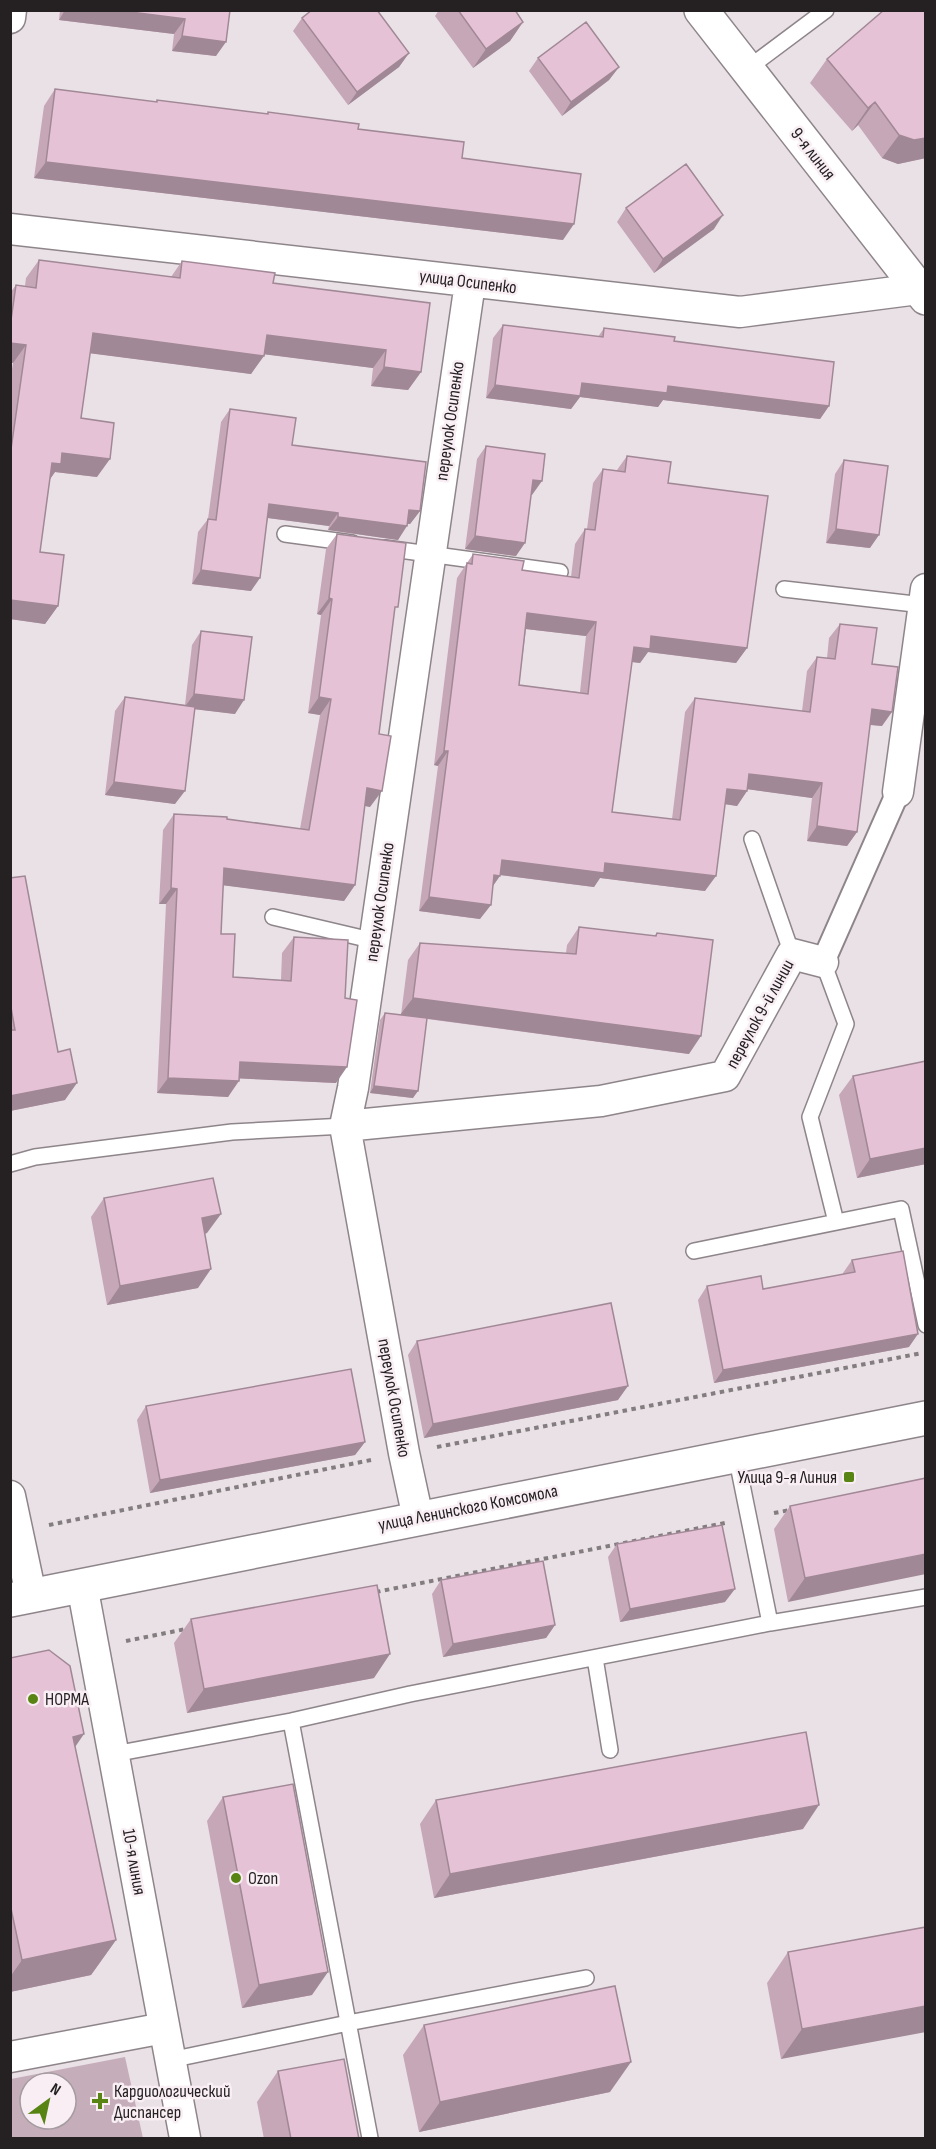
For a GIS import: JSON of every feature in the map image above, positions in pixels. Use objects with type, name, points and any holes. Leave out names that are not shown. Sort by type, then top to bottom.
[{"type":"street","points":[[10,18],[11,10]]},
{"type":"street","name":"9-я линия","points":[[701,10],[923,292]]},
{"type":"street","name":"улица Осипенко","points":[[10,229],[740,312],[923,292]]},
{"type":"street","name":"переулок Осипенко","points":[[418,1518],[404,1453],[345,1126],[353,1088],[375,941],[470,283]]},
{"type":"street","name":"переулок 9-й линии","points":[[345,1126],[601,1101],[725,1076],[792,954],[823,962],[898,792],[924,597]]},
{"type":"street","name":"улица Ленинского Комсомола","points":[[21,1598],[926,1418]]},
{"type":"street","points":[[10,1496],[18,1531],[21,1598]]},
{"type":"street","name":"10-я линия","points":[[82,1585],[185,2139]]},
{"type":"street","points":[[10,2057],[164,2028]]},
{"type":"lane","points":[[747,69],[826,10]]},
{"type":"lane","points":[[285,534],[560,572]]},
{"type":"lane","points":[[784,589],[924,597]]},
{"type":"lane","points":[[752,839],[792,954]]},
{"type":"lane","points":[[273,917],[375,941]]},
{"type":"lane","points":[[823,962],[846,1024],[810,1117],[836,1222]]},
{"type":"lane","points":[[10,1164],[36,1157],[232,1132],[345,1126]]},
{"type":"lane","points":[[694,1251],[901,1209],[926,1325]]},
{"type":"lane","points":[[736,1455],[770,1623]]},
{"type":"lane","points":[[114,1754],[291,1721],[410,1694],[770,1623],[926,1598]]},
{"type":"lane","points":[[595,1658],[610,1750]]},
{"type":"lane","points":[[291,1721],[370,2139]]},
{"type":"lane","points":[[170,2060],[348,2023],[586,1978]]},
{"type":"path","points":[[18,1531],[404,1453],[926,1352]]},
{"type":"path","points":[[375,1592],[796,1509]]},
{"type":"path","points":[[94,1647],[187,1629]]},
{"type":"shaded area","name":"Кардиологический Диспансер","points":[[125,2057],[143,2138],[11,2138],[11,2079],[18,2078],[18,2131],[78,2131],[78,2071],[52,2071]]},
{"type":"building","points":[[115,10],[230,10],[226,42],[182,36],[185,19]]},
{"type":"building","points":[[312,10],[377,10],[409,53],[357,92],[302,18]]},
{"type":"building","points":[[458,10],[515,10],[523,22],[486,49]]},
{"type":"building","points":[[884,10],[926,10],[926,138],[914,140],[899,135],[875,102],[868,108],[827,59]]},
{"type":"building","points":[[586,22],[619,67],[571,102],[538,58]]},
{"type":"building","points":[[55,89],[268,114],[268,112],[359,124],[358,129],[464,142],[462,158],[581,174],[574,224],[46,162]]},
{"type":"building","points":[[686,164],[723,215],[663,259],[626,208]]},
{"type":"building","points":[[39,260],[180,278],[182,261],[275,273],[273,283],[430,303],[421,372],[384,367],[386,350],[267,335],[264,356],[93,333],[81,418],[114,423],[110,459],[62,453],[61,464],[52,463],[40,552],[64,555],[58,606],[10,600],[10,456],[26,345],[10,343],[10,327],[16,285],[36,288]]},
{"type":"building","points":[[503,325],[603,337],[604,328],[675,337],[674,341],[834,362],[829,406],[668,386],[667,393],[582,383],[580,396],[495,385]]},
{"type":"building","points":[[230,409],[296,418],[292,445],[426,462],[420,511],[409,510],[407,526],[338,517],[338,513],[269,504],[260,578],[201,570],[208,519],[216,520]]},
{"type":"building","points":[[486,446],[545,454],[542,481],[533,480],[525,543],[475,536]]},
{"type":"building","points":[[627,456],[671,462],[668,483],[768,496],[747,648],[651,636],[650,649],[634,647],[612,812],[680,820],[695,698],[810,712],[817,657],[835,659],[840,624],[877,628],[872,664],[898,667],[892,712],[872,709],[857,832],[817,826],[822,783],[749,774],[747,791],[727,789],[716,876],[605,863],[604,873],[502,860],[500,876],[494,875],[491,905],[429,897],[448,751],[444,751],[467,563],[472,564],[473,554],[524,561],[522,570],[579,578],[585,529],[595,530],[603,469],[625,472]],"holes":[[[527,613],[596,622],[588,694],[519,685]]]},
{"type":"building","points":[[844,460],[888,466],[879,535],[836,529]]},
{"type":"building","points":[[337,534],[406,543],[398,607],[395,607],[379,734],[391,736],[382,791],[367,788],[355,885],[224,868],[221,934],[235,934],[233,977],[291,981],[294,937],[348,940],[345,998],[357,1000],[347,1067],[240,1062],[239,1081],[168,1078],[177,889],[171,888],[174,814],[227,817],[227,819],[309,830],[331,699],[319,697],[332,599],[329,598]]},
{"type":"building","points":[[201,631],[252,637],[244,700],[194,694]]},
{"type":"building","points":[[125,697],[195,707],[185,791],[114,782]]},
{"type":"building","points":[[25,876],[58,1052],[70,1049],[77,1083],[10,1096],[10,1030],[15,1030],[10,1002],[10,878]]},
{"type":"building","points":[[579,927],[713,940],[701,1036],[413,998],[420,943],[576,954]]},
{"type":"building","points":[[385,1013],[427,1018],[418,1091],[374,1086]]},
{"type":"building","points":[[926,1061],[926,1148],[870,1159],[853,1076]]},
{"type":"building","points":[[213,1178],[221,1214],[202,1218],[211,1269],[120,1286],[104,1198]]},
{"type":"building","points":[[903,1251],[918,1334],[723,1370],[707,1286],[761,1276],[763,1289],[855,1272],[852,1260]]},
{"type":"building","points":[[611,1303],[628,1386],[433,1424],[417,1341]]},
{"type":"building","points":[[351,1369],[365,1442],[160,1480],[146,1406]]},
{"type":"building","points":[[926,1478],[926,1554],[805,1578],[790,1506]]},
{"type":"building","points":[[722,1525],[735,1589],[630,1609],[617,1544]]},
{"type":"building","points":[[543,1561],[555,1625],[453,1644],[441,1580]]},
{"type":"building","points":[[377,1585],[390,1654],[204,1689],[191,1619]]},
{"type":"building","points":[[49,1650],[70,1666],[84,1734],[73,1737],[116,1940],[22,1960],[10,1904],[10,1658]]},
{"type":"building","points":[[806,1732],[819,1805],[450,1874],[436,1800]]},
{"type":"building","points":[[293,1784],[328,1972],[259,1985],[223,1797]]},
{"type":"building","points":[[926,1927],[926,2006],[802,2029],[788,1952]]},
{"type":"building","points":[[615,1986],[631,2062],[440,2102],[424,2025]]},
{"type":"building","points":[[344,2059],[359,2139],[291,2139],[278,2071]]},
{"type":"place","name":"Улица 9-я Линия","points":[[849,1477]]},
{"type":"place","name":"НОРМА","points":[[33,1699]]},
{"type":"place","name":"Ozon","points":[[236,1878]]},
{"type":"place","name":"Кардиологический Диспансер","points":[[100,2101]]}]
